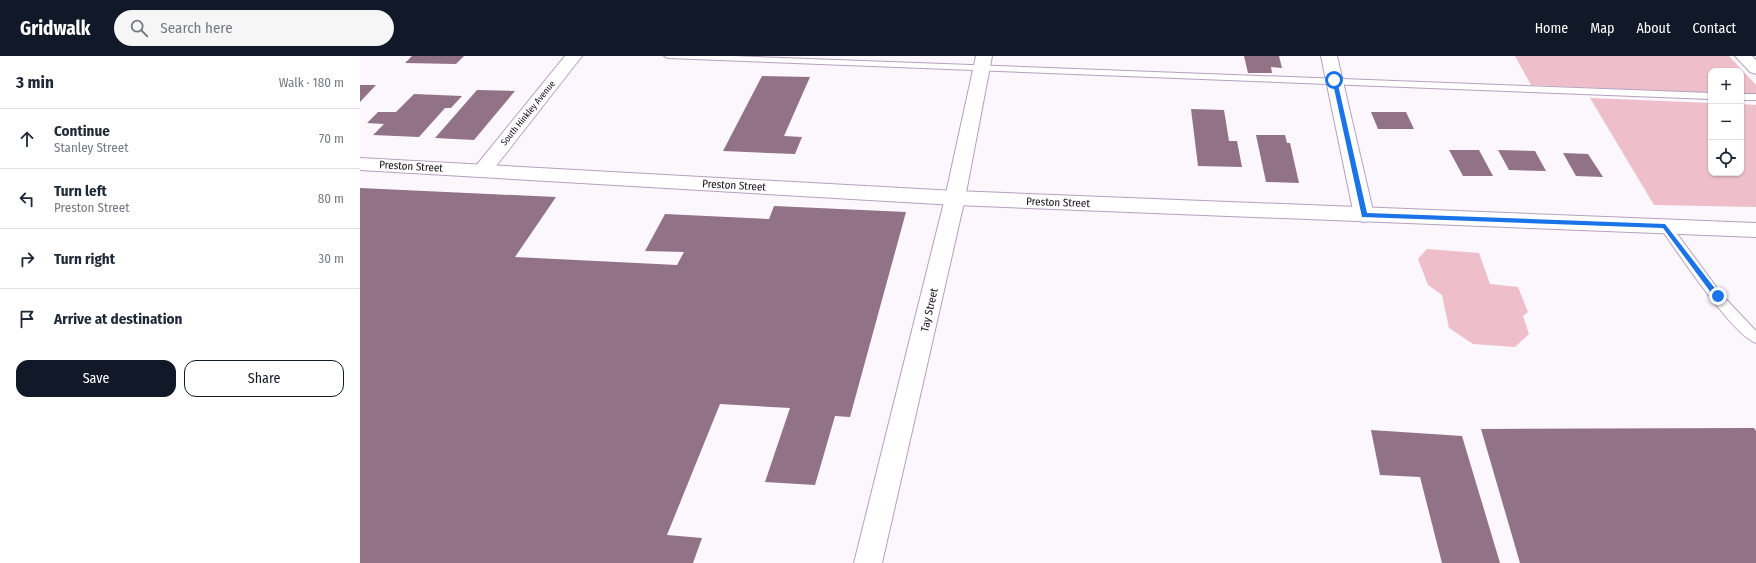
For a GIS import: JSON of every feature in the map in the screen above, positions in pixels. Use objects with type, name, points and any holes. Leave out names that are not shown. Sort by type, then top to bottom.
[{"type":"street","name":"South Hinkley Avenue","points":[[482,171],[574,56]]},
{"type":"street","points":[[1329,56],[1364,215]]},
{"type":"street","points":[[1744,56],[1756,69]]},
{"type":"street","name":"Tay Street","points":[[868,563],[955,198],[983,62]]},
{"type":"street","name":"Preston Street","points":[[360,164],[955,198],[1756,230]]},
{"type":"lane","points":[[668,56],[983,62],[1334,80],[1708,96]]},
{"type":"lane","points":[[1744,97],[1756,98]]},
{"type":"lane","points":[[1665,226],[1718,296],[1746,330],[1756,338]]},
{"type":"shaded area","points":[[1515,56],[1729,56],[1740,68],[1708,68],[1708,93],[1531,85]]},
{"type":"shaded area","points":[[1744,72],[1756,85],[1756,94],[1744,95]]},
{"type":"shaded area","points":[[1590,98],[1708,103],[1708,176],[1744,176],[1744,104],[1756,105],[1756,207],[1654,205]]},
{"type":"shaded area","points":[[1427,249],[1479,253],[1490,284],[1518,287],[1528,312],[1523,316],[1529,334],[1515,347],[1473,344],[1449,328],[1442,295],[1428,285],[1418,259]]},
{"type":"building","points":[[412,56],[464,56],[456,64],[405,63]]},
{"type":"building","points":[[1244,56],[1279,56],[1282,68],[1271,67],[1272,73],[1248,73]]},
{"type":"building","points":[[762,76],[810,77],[784,136],[802,137],[795,154],[723,151]]},
{"type":"building","points":[[360,85],[376,85],[360,102]]},
{"type":"building","points":[[477,90],[515,91],[474,140],[435,138]]},
{"type":"building","points":[[414,94],[462,96],[451,108],[445,108],[419,137],[373,135],[384,124],[367,123],[378,112],[396,112]]},
{"type":"building","points":[[1191,109],[1224,110],[1229,141],[1237,141],[1242,167],[1198,166]]},
{"type":"building","points":[[1371,112],[1406,112],[1414,129],[1378,129]]},
{"type":"building","points":[[1256,135],[1285,135],[1287,143],[1290,143],[1299,183],[1266,182]]},
{"type":"building","points":[[1449,150],[1479,150],[1493,176],[1463,176]]},
{"type":"building","points":[[1498,150],[1535,151],[1546,171],[1509,170]]},
{"type":"building","points":[[1563,153],[1588,154],[1603,177],[1576,176]]},
{"type":"building","points":[[360,188],[556,197],[515,257],[677,265],[684,252],[645,251],[665,214],[769,219],[774,206],[906,212],[850,417],[835,416],[815,485],[765,482],[790,408],[720,404],[667,535],[702,538],[693,563],[360,563]]},
{"type":"building","points":[[1754,428],[1756,431],[1756,563],[1520,563],[1481,429]]},
{"type":"building","points":[[1371,430],[1462,436],[1500,563],[1442,563],[1420,477],[1380,475]]},
{"type":"route","points":[[1334,80],[1364,215],[1665,226],[1718,296]]}]
